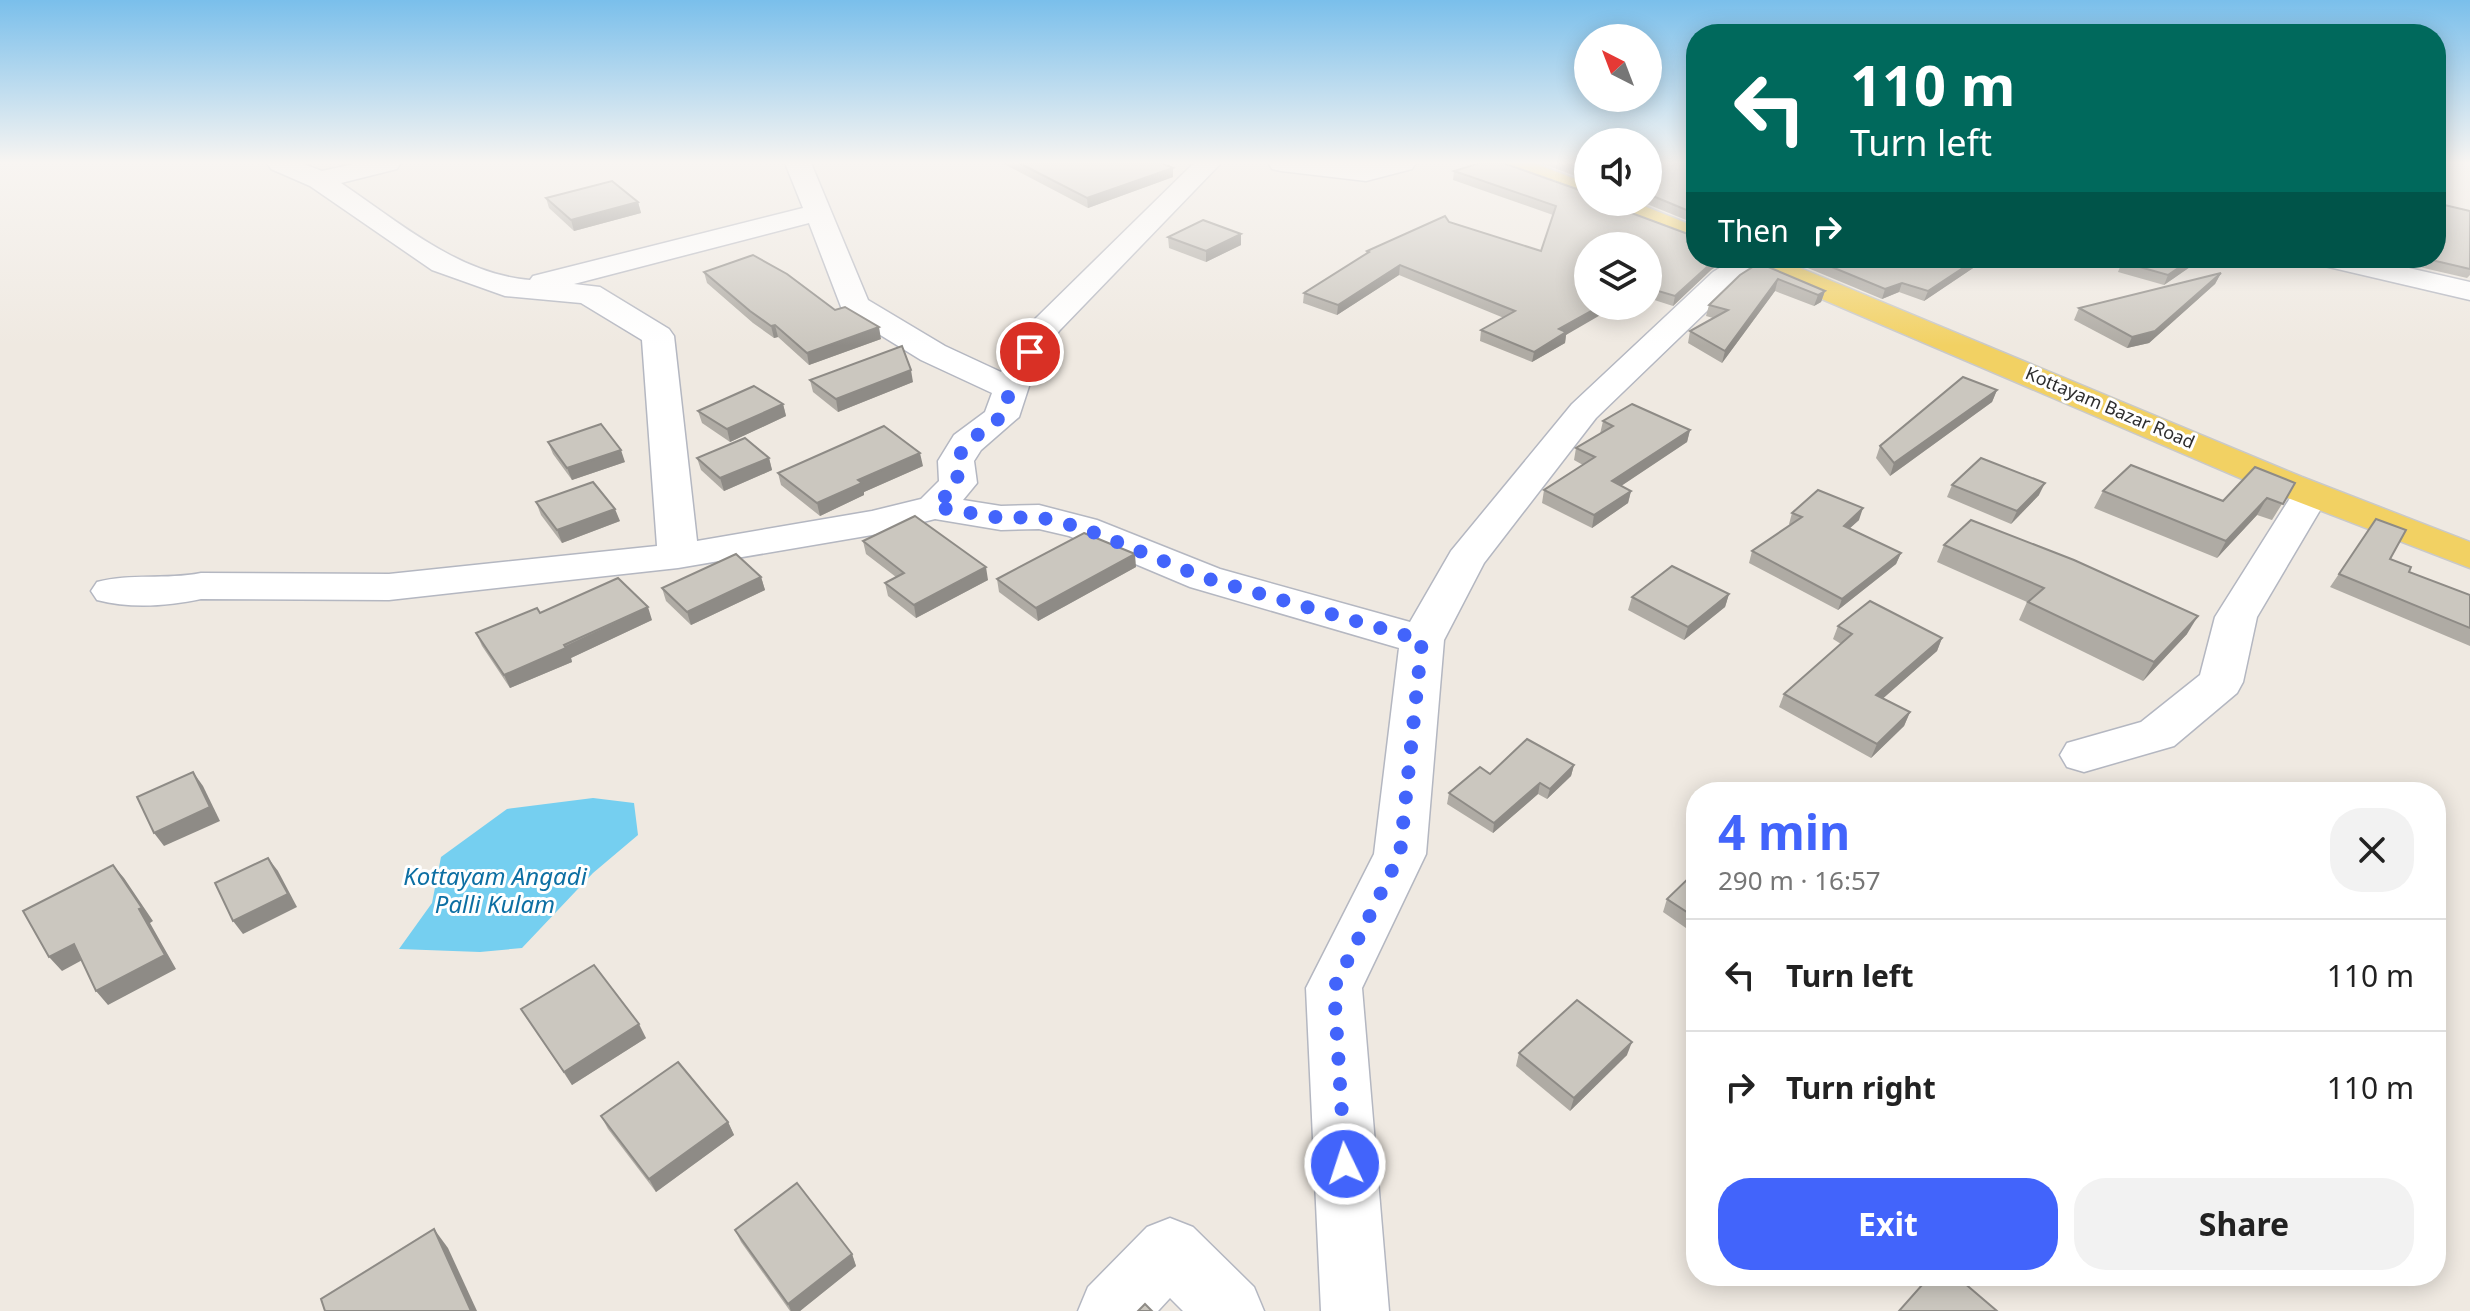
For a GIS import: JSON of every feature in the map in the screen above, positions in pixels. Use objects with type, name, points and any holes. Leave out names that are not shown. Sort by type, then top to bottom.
[{"type":"main road","points":[[1664,224],[1686,233]]},
{"type":"main road","name":"Kottayam Bazar Road","points":[[1776,268],[2141,420],[2310,495],[2470,556]]},
{"type":"street","points":[[384,224],[442,264],[505,287],[589,294],[658,336],[678,556]]},
{"type":"street","points":[[519,288],[771,224]]},
{"type":"street","points":[[824,224],[854,305],[933,353],[1011,389]]},
{"type":"street","points":[[935,507],[958,483],[956,461],[967,443],[1001,417],[1011,389],[1046,326],[1147,224]]},
{"type":"street","points":[[1355,1311],[1334,988],[1400,854],[1422,640],[1465,560],[1584,411],[1724,278],[1740,268]]},
{"type":"street","points":[[2370,268],[2470,291]]},
{"type":"street","points":[[2084,755],[2157,734],[2221,682],[2236,617],[2310,495]]},
{"type":"street","points":[[112,591],[172,592],[201,586],[389,587],[678,556],[872,523],[935,507],[1001,518],[1039,517],[1083,528],[1205,578],[1422,640]]},
{"type":"street","points":[[1112,1311],[1170,1250],[1230,1311]]},
{"type":"water","name":"Kottayam Angadi Palli Kulam","points":[[593,798],[634,803],[638,835],[593,873],[522,948],[480,952],[399,949],[432,903],[441,857],[507,809]]},
{"type":"building","points":[[1194,224],[1214,224],[1241,234],[1206,251],[1168,237]]},
{"type":"building","points":[[1427,224],[1456,224],[1541,251],[1550,224],[1662,224],[1686,233],[1686,268],[1706,268],[1675,296],[1662,292],[1662,232],[1574,232],[1575,320],[1559,329],[1566,332],[1534,352],[1481,330],[1515,311],[1400,265],[1338,305],[1304,293],[1367,251]]},
{"type":"building","points":[[2446,224],[2470,224],[2470,269],[2446,263]]},
{"type":"building","points":[[753,255],[787,274],[835,310],[845,307],[879,327],[807,353],[704,272]]},
{"type":"building","points":[[1751,268],[1771,268],[1825,291],[1818,295],[1778,279],[1725,351],[1690,331],[1728,310],[1709,305]]},
{"type":"building","points":[[1834,268],[1963,268],[1928,291],[1902,283],[1885,289]]},
{"type":"building","points":[[2143,268],[2178,268],[2168,275]]},
{"type":"building","points":[[2221,273],[2155,331],[2132,337],[2079,308]]},
{"type":"building","points":[[902,346],[911,370],[836,399],[810,380]]},
{"type":"building","points":[[1963,377],[1997,390],[1894,463],[1880,446]]},
{"type":"building","points":[[754,386],[783,404],[727,429],[698,411]]},
{"type":"building","points":[[1632,404],[1690,430],[1612,481],[1631,491],[1594,515],[1544,490],[1595,457],[1576,448],[1613,426],[1603,421]]},
{"type":"building","points":[[601,424],[621,450],[567,468],[548,442]]},
{"type":"building","points":[[884,426],[920,453],[858,480],[862,483],[817,503],[778,473]]},
{"type":"building","points":[[745,438],[769,458],[720,478],[697,458]]},
{"type":"building","points":[[1981,458],[2045,483],[2017,511],[1952,485]]},
{"type":"building","points":[[2131,465],[2223,501],[2255,467],[2295,483],[2283,504],[2267,498],[2226,541],[2103,491]]},
{"type":"building","points":[[593,482],[615,509],[557,530],[536,502]]},
{"type":"building","points":[[1818,490],[1863,508],[1844,526],[1901,553],[1842,599],[1752,551],[1802,517],[1792,513]]},
{"type":"building","points":[[915,516],[986,567],[914,605],[885,583],[904,573],[863,541]]},
{"type":"building","points":[[2376,519],[2406,530],[2390,559],[2411,567],[2409,572],[2470,595],[2470,628],[2339,574]]},
{"type":"building","points":[[1971,520],[2074,560],[2198,616],[2154,662],[2028,602],[2044,588],[1944,545]]},
{"type":"building","points":[[1084,533],[1135,554],[1036,608],[997,579]]},
{"type":"building","points":[[736,554],[761,577],[687,612],[662,588]]},
{"type":"building","points":[[1672,566],[1729,594],[1688,627],[1632,597]]},
{"type":"building","points":[[618,578],[648,607],[504,675],[476,633],[537,608],[540,613]]},
{"type":"building","points":[[1870,601],[1942,638],[1876,695],[1910,712],[1877,744],[1784,694],[1852,634],[1838,626]]},
{"type":"building","points":[[1527,739],[1574,765],[1550,789],[1540,783],[1494,823],[1449,793],[1480,767],[1490,774]]},
{"type":"building","points":[[193,772],[210,807],[154,833],[137,797]]},
{"type":"building","points":[[268,858],[288,894],[233,921],[215,883]]},
{"type":"building","points":[[113,865],[142,908],[139,909],[165,955],[96,991],[74,944],[49,957],[23,911]]},
{"type":"building","points":[[1686,881],[1686,911],[1667,899]]},
{"type":"building","points":[[594,965],[639,1024],[564,1072],[521,1009]]},
{"type":"building","points":[[1577,1000],[1632,1042],[1574,1098],[1519,1053]]},
{"type":"building","points":[[678,1062],[728,1122],[649,1179],[601,1116]]},
{"type":"building","points":[[797,1183],[852,1254],[788,1304],[735,1230]]},
{"type":"building","points":[[434,1229],[471,1311],[325,1311],[321,1299]]},
{"type":"building","points":[[1921,1286],[1968,1286],[1997,1311],[1899,1311]]},
{"type":"building","points":[[1145,1304],[1152,1311],[1138,1311]]},
{"type":"route","points":[[1030,352],[1015,377],[1001,417],[967,443],[956,461],[958,483],[935,507],[1001,518],[1039,517],[1083,528],[1205,578],[1422,640],[1400,854],[1334,988],[1345,1164]]}]
